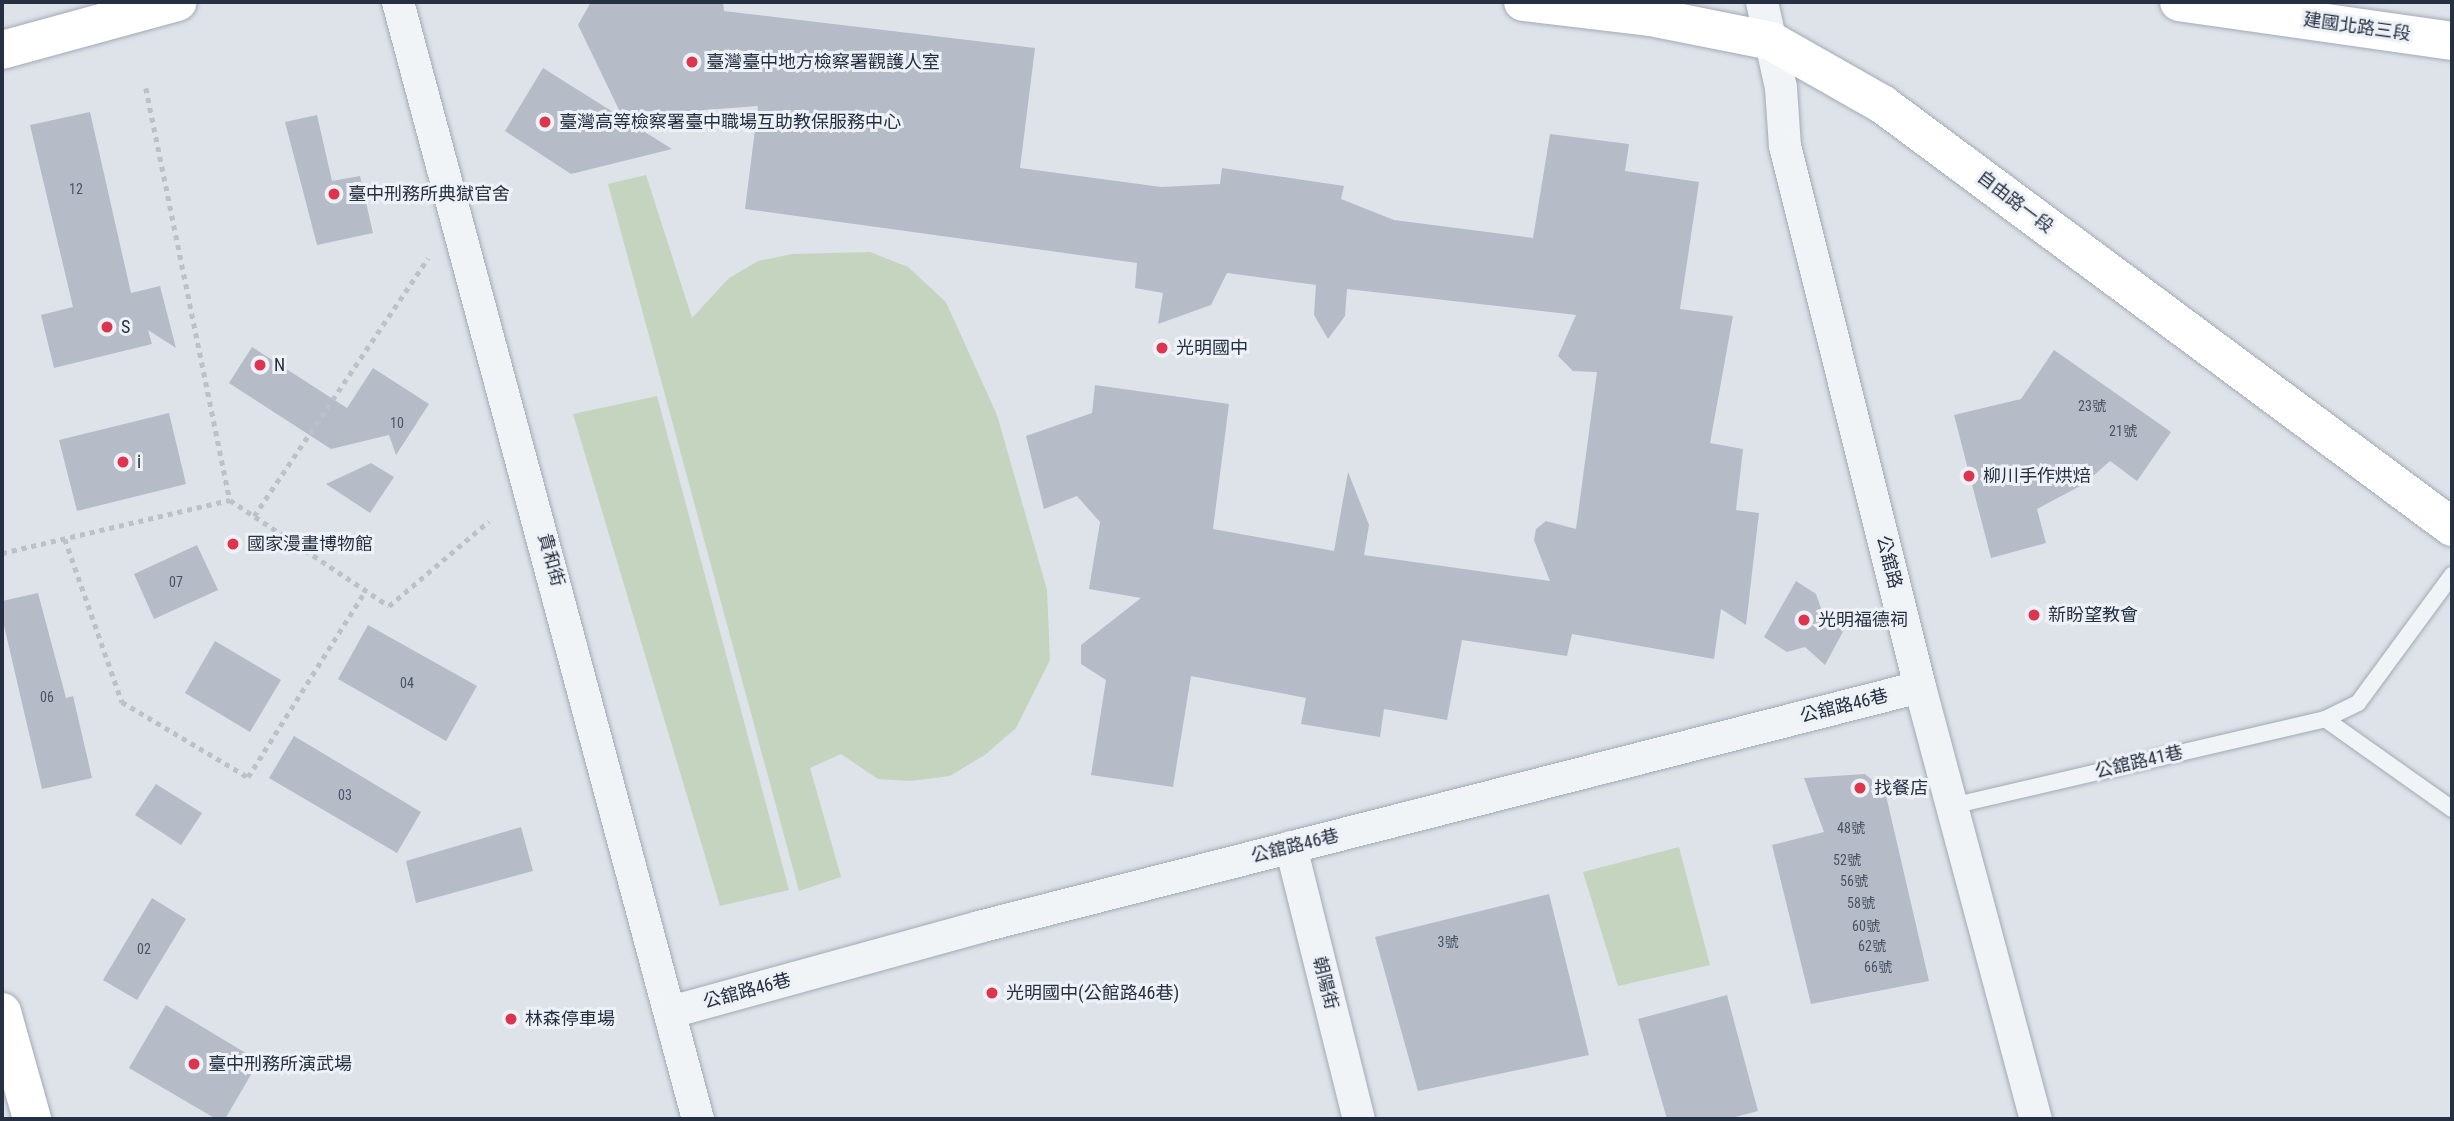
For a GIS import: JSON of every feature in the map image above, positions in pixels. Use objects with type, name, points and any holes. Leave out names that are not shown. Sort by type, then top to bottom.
[{"type":"main road","points":[[2,50],[178,2]]},
{"type":"main road","name":"自由路一段","points":[[1523,2],[1651,17],[1771,41],[1905,120],[2452,527]]},
{"type":"main road","name":"建國北路三段","points":[[2179,2],[2452,41]]},
{"type":"main road","points":[[2,1012],[32,1119]]},
{"type":"street","name":"貴和街","points":[[398,2],[698,1119]]},
{"type":"street","name":"公舘路","points":[[1762,2],[1781,88],[1785,146],[1920,687],[2036,1119]]},
{"type":"street","name":"公舘路46巷","points":[[671,1012],[1291,847],[1920,687]]},
{"type":"street","name":"朝陽街","points":[[1291,847],[1359,1119]]},
{"type":"lane","name":"公舘路41巷","points":[[1952,806],[2325,719],[2358,703],[2452,575]]},
{"type":"lane","points":[[2325,719],[2452,809]]},
{"type":"path","points":[[146,88],[230,500],[388,606],[489,522]]},
{"type":"path","points":[[254,516],[428,258]]},
{"type":"path","points":[[2,553],[230,500]]},
{"type":"path","points":[[65,539],[122,702],[248,777],[365,591]]},
{"type":"green space","points":[[646,175],[692,318],[729,278],[758,261],[792,254],[870,252],[908,267],[946,302],[997,415],[1047,590],[1050,660],[1016,728],[986,754],[950,776],[910,781],[878,779],[841,754],[810,768],[841,877],[799,891],[608,184]]},
{"type":"green space","points":[[657,396],[789,890],[720,906],[573,414]]},
{"type":"green space","points":[[1679,847],[1710,965],[1618,986],[1583,872]]},
{"type":"building","points":[[591,2],[723,2],[724,11],[1035,48],[1020,168],[1161,187],[1220,184],[1222,168],[1344,186],[1341,199],[1394,220],[1533,238],[1550,134],[1629,144],[1625,171],[1699,182],[1680,309],[1733,316],[1710,443],[1743,449],[1736,510],[1759,513],[1746,625],[1721,609],[1714,659],[1572,634],[1567,656],[1462,640],[1447,720],[1384,709],[1380,737],[1301,724],[1306,698],[1191,676],[1173,787],[1091,775],[1106,680],[1081,664],[1081,645],[1141,598],[1089,589],[1100,522],[1077,496],[1044,509],[1026,436],[1092,413],[1095,385],[1229,404],[1213,529],[1334,551],[1348,472],[1369,525],[1364,555],[1550,581],[1534,540],[1536,529],[1546,521],[1576,529],[1597,372],[1573,371],[1558,356],[1576,315],[1347,289],[1345,316],[1328,339],[1314,315],[1316,285],[1227,273],[1211,305],[1158,324],[1163,293],[1135,288],[1137,263],[745,209],[758,106],[622,116],[578,25]]},
{"type":"building","points":[[543,68],[672,149],[571,174],[505,131]]},
{"type":"building","points":[[90,112],[131,293],[160,286],[176,348],[148,330],[152,344],[54,368],[41,315],[73,307],[30,125]]},
{"type":"building","name":"臺中刑務所典獄官舍","points":[[317,115],[332,181],[360,176],[373,233],[317,245],[285,122]]},
{"type":"building","points":[[252,347],[347,408],[373,368],[429,404],[396,455],[389,435],[331,449],[229,383]]},
{"type":"building","points":[[2054,350],[2171,432],[2137,481],[2110,461],[2084,484],[2037,509],[2046,543],[1991,558],[1954,415],[2021,399]]},
{"type":"building","name":"i","points":[[169,413],[186,484],[77,511],[59,440]]},
{"type":"building","points":[[371,463],[394,477],[370,513],[326,484]]},
{"type":"building","points":[[197,545],[218,590],[154,619],[134,574]]},
{"type":"building","name":"光明福德祠","points":[[1796,581],[1816,594],[1823,614],[1846,626],[1825,665],[1805,647],[1787,652],[1764,637]]},
{"type":"building","points":[[38,593],[66,698],[73,696],[92,778],[42,789],[2,617],[2,601]]},
{"type":"building","points":[[368,625],[477,686],[446,741],[338,679]]},
{"type":"building","points":[[215,641],[281,680],[250,732],[185,693]]},
{"type":"building","points":[[294,736],[421,812],[397,853],[269,778]]},
{"type":"building","points":[[1865,774],[1885,791],[1929,981],[1811,1004],[1772,845],[1824,832],[1804,778]]},
{"type":"building","points":[[156,784],[202,813],[181,845],[135,815]]},
{"type":"building","points":[[521,827],[533,871],[416,903],[406,861]]},
{"type":"building","points":[[1549,894],[1589,1055],[1418,1091],[1375,937]]},
{"type":"building","points":[[152,898],[186,919],[137,1000],[103,980]]},
{"type":"building","points":[[1727,995],[1758,1111],[1728,1119],[1667,1119],[1638,1019]]},
{"type":"building","name":"臺中刑務所演武場","points":[[166,1005],[259,1061],[225,1119],[216,1119],[129,1068]]},
{"type":"place","name":"臺灣臺中地方檢察署觀護人室","points":[[692,62]]},
{"type":"place","name":"臺灣高等檢察署臺中職場互助教保服務中心","points":[[545,122]]},
{"type":"place","name":"臺中刑務所典獄官舍","points":[[334,194]]},
{"type":"place","name":"S","points":[[107,327]]},
{"type":"place","name":"光明國中","points":[[1162,348]]},
{"type":"place","name":"N","points":[[260,365]]},
{"type":"place","name":"i","points":[[123,462]]},
{"type":"place","name":"柳川手作烘焙","points":[[1969,476]]},
{"type":"place","name":"國家漫畫博物館","points":[[233,544]]},
{"type":"place","name":"新盼望教會","points":[[2034,615]]},
{"type":"place","name":"光明福德祠","points":[[1804,620]]},
{"type":"place","name":"找餐店","points":[[1860,788]]},
{"type":"place","name":"光明國中(公館路46巷)","points":[[992,993]]},
{"type":"place","name":"林森停車場","points":[[511,1019]]},
{"type":"place","name":"臺中刑務所演武場","points":[[194,1064]]}]
